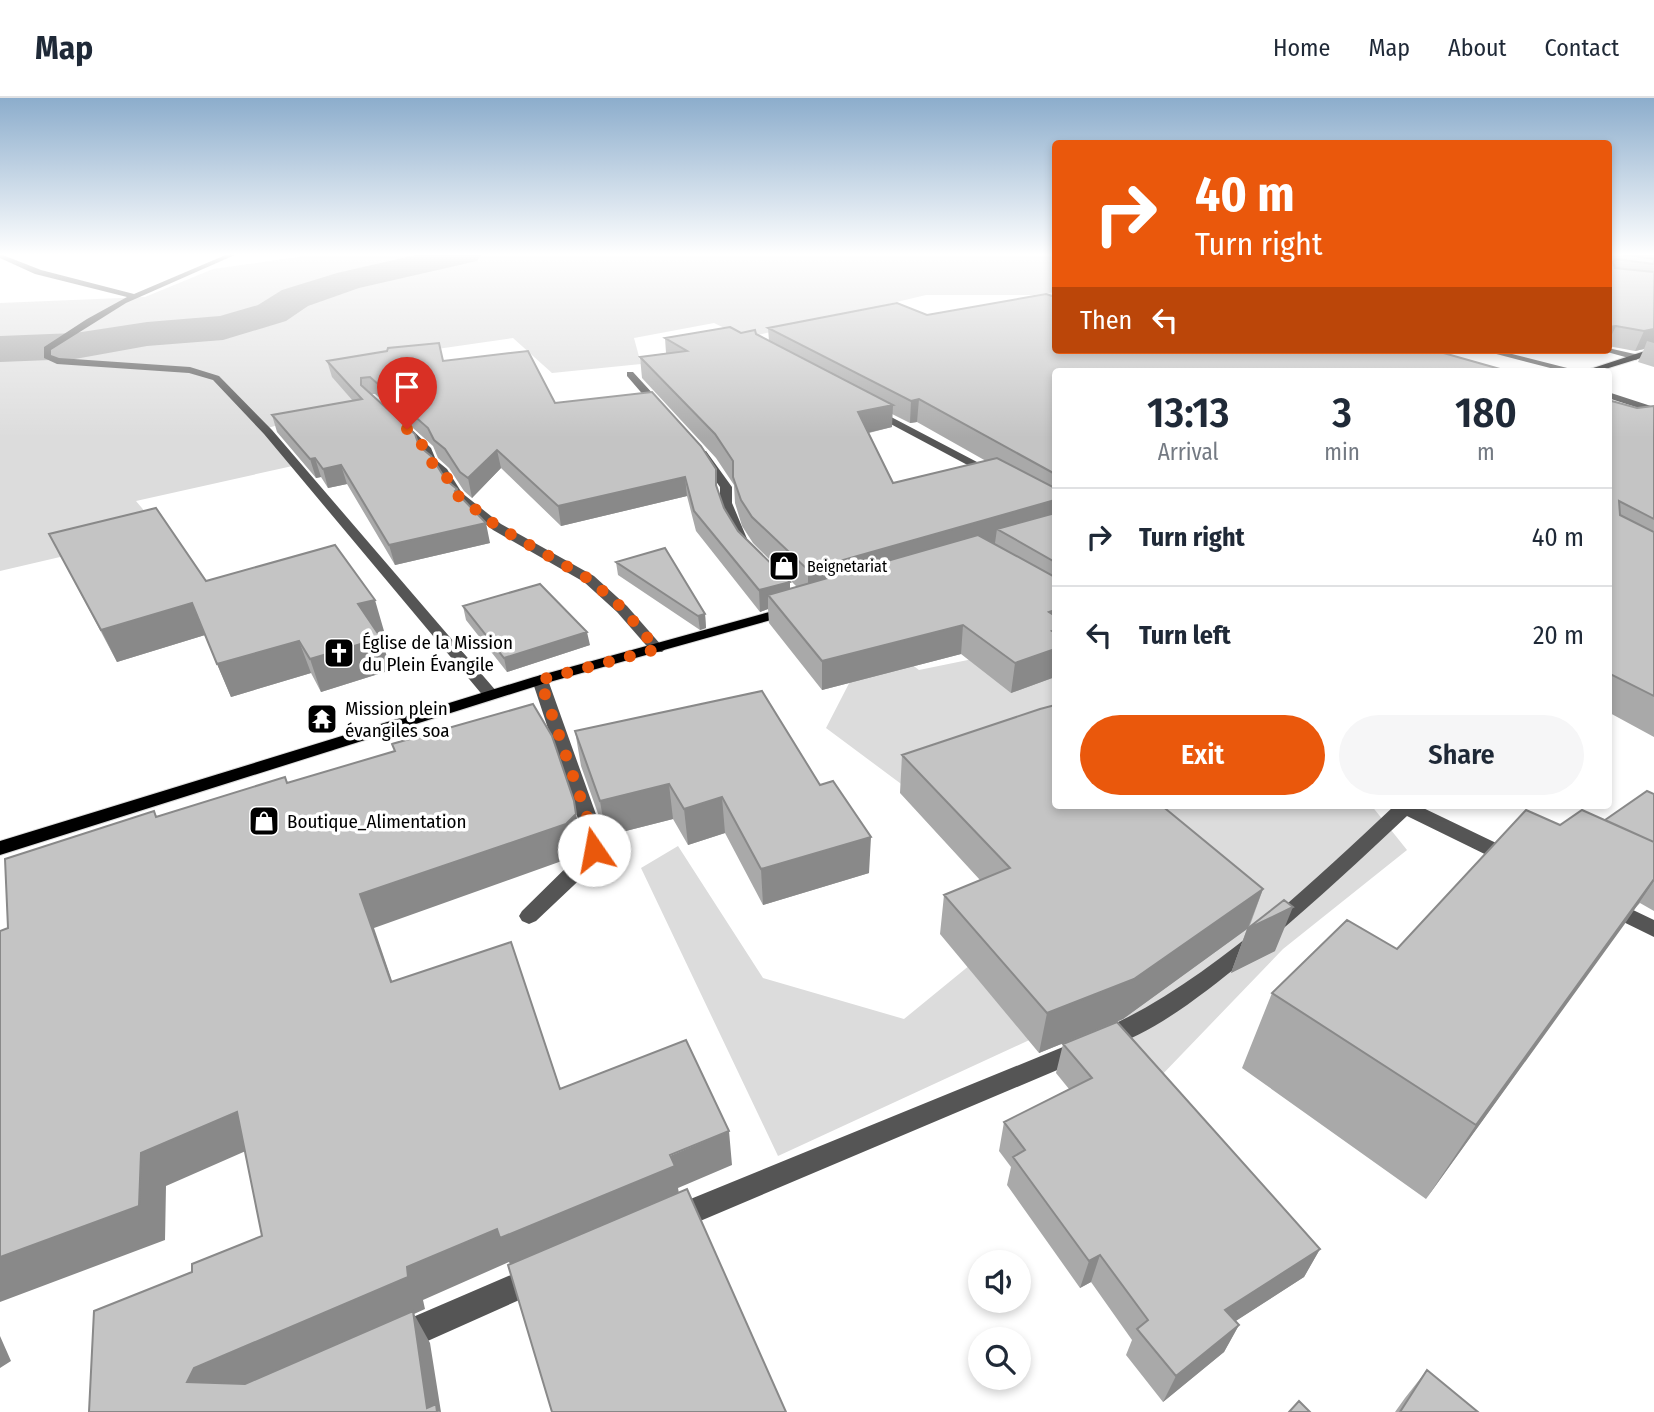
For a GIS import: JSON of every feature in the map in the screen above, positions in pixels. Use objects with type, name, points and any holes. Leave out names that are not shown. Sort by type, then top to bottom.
[{"type":"main road","points":[[1599,368],[1654,351]]},
{"type":"main road","points":[[0,848],[540,680],[657,649],[800,601]]},
{"type":"street","points":[[100,315],[47,349],[47,356],[57,361],[190,370],[216,378],[268,432],[491,695]]},
{"type":"street","points":[[1612,352],[1636,357]]},
{"type":"street","points":[[1502,354],[1561,368]]},
{"type":"street","points":[[630,374],[675,424]]},
{"type":"street","points":[[1612,396],[1654,410]]},
{"type":"street","points":[[865,406],[1008,483]]},
{"type":"street","points":[[390,417],[427,450],[431,462],[443,471],[457,495],[507,533],[589,579],[622,608],[657,649]]},
{"type":"street","points":[[693,444],[710,461],[726,487],[726,503],[734,527],[746,547]]},
{"type":"street","points":[[529,916],[584,864],[594,850],[593,834],[540,680]]},
{"type":"street","points":[[653,1227],[1132,1028],[1190,992],[1303,902],[1400,809]]},
{"type":"street","points":[[1409,809],[1526,866]]},
{"type":"street","points":[[1597,901],[1654,929]]},
{"type":"street","points":[[386,1345],[551,1271]]},
{"type":"shaded area","points":[[0,315],[841,315],[758,335],[737,334],[714,323],[634,338],[641,364],[552,373],[513,338],[333,364],[357,403],[264,429],[297,465],[136,501],[163,533],[0,571]]},
{"type":"shaded area","points":[[1052,610],[1052,809],[1374,809],[1407,850],[1283,949],[1158,1079],[1038,1036],[778,1156],[641,868],[678,846],[763,978],[904,1019],[1053,897],[826,728],[859,664],[869,632],[919,670],[1007,652]]},
{"type":"building","points":[[833,315],[1052,315],[1052,354],[1447,354],[1496,368],[1052,368],[1052,472],[919,399],[911,401],[768,328]]},
{"type":"building","points":[[1612,315],[1654,315],[1654,329],[1644,331],[1612,326]]},
{"type":"building","points":[[730,327],[741,333],[755,330],[756,334],[893,405],[858,412],[893,483],[997,458],[1052,486],[1052,501],[808,570],[752,517],[741,500],[733,477],[733,461],[715,434],[640,357],[687,351],[665,338]]},
{"type":"building","points":[[439,343],[443,361],[528,351],[555,403],[652,392],[701,446],[716,469],[716,485],[724,508],[738,531],[790,582],[759,590],[694,511],[685,477],[558,506],[497,450],[468,478],[460,472],[445,449],[434,440],[428,428],[370,377],[361,378],[361,385],[415,434],[419,446],[431,456],[446,480],[486,523],[389,545],[341,465],[323,469],[315,458],[310,459],[272,415],[362,399],[327,361],[387,351],[388,348]]},
{"type":"building","points":[[1612,401],[1637,408],[1654,406],[1654,519],[1619,501],[1620,515],[1654,532],[1654,696],[1612,675]]},
{"type":"building","points":[[156,508],[206,581],[335,545],[375,600],[358,604],[381,638],[310,659],[299,641],[217,664],[192,603],[101,630],[49,534]]},
{"type":"building","points":[[1052,514],[1052,560],[997,529]]},
{"type":"building","points":[[978,535],[1052,575],[1052,611],[1049,612],[1052,614],[1052,650],[1015,663],[963,625],[822,661],[768,595]]},
{"type":"building","points":[[665,548],[705,614],[698,616],[616,562]]},
{"type":"building","points":[[540,584],[587,632],[504,658],[463,606]]},
{"type":"building","points":[[762,691],[820,785],[833,781],[871,837],[761,869],[722,797],[684,809],[669,784],[600,801],[575,731]]},
{"type":"building","points":[[533,704],[552,736],[576,814],[566,824],[360,894],[391,982],[511,942],[560,1089],[686,1040],[729,1131],[670,1155],[675,1166],[500,1238],[497,1229],[407,1267],[408,1277],[194,1368],[187,1382],[245,1384],[413,1311],[427,1408],[436,1404],[437,1412],[89,1412],[94,1311],[192,1272],[192,1264],[262,1236],[237,1112],[141,1153],[139,1206],[0,1257],[0,931],[8,928],[5,859],[154,811],[156,817],[285,777],[287,783],[395,751],[392,744]]},
{"type":"building","points":[[1052,706],[1052,809],[1166,809],[1263,889],[1134,979],[1047,1013],[944,895],[1010,868],[902,755]]},
{"type":"building","points":[[1647,791],[1654,794],[1654,842],[1605,820]]},
{"type":"building","points":[[1526,810],[1560,825],[1582,810],[1654,842],[1654,879],[1476,1125],[1272,993],[1347,920],[1397,949]]},
{"type":"building","points":[[1284,900],[1293,907],[1247,929]]},
{"type":"building","points":[[1117,1022],[1320,1249],[1225,1310],[1239,1325],[1176,1376],[1137,1329],[1148,1320],[1100,1255],[1089,1261],[1013,1157],[1025,1150],[1004,1122],[1092,1078],[1063,1044]]},
{"type":"building","points":[[687,1189],[786,1412],[552,1412],[508,1265]]},
{"type":"building","points":[[1427,1370],[1478,1412],[1400,1412]]},
{"type":"building","points":[[1299,1401],[1310,1412],[1289,1412]]},
{"type":"waterway","points":[[0,349],[75,346],[147,334],[223,328],[264,315]]},
{"type":"place","name":"Beignetariat","points":[[784,566]]},
{"type":"place","name":"Église de la Mission du Plein Évangile","points":[[339,653]]},
{"type":"place","name":"Mission plein évangiles soa","points":[[322,719]]},
{"type":"place","name":"Boutique_Alimentation","points":[[264,821]]},
{"type":"route","points":[[407,429],[427,450],[431,462],[443,471],[448,483],[468,505],[535,550],[589,579],[622,608],[657,649],[540,680],[593,834],[594,850]]}]
